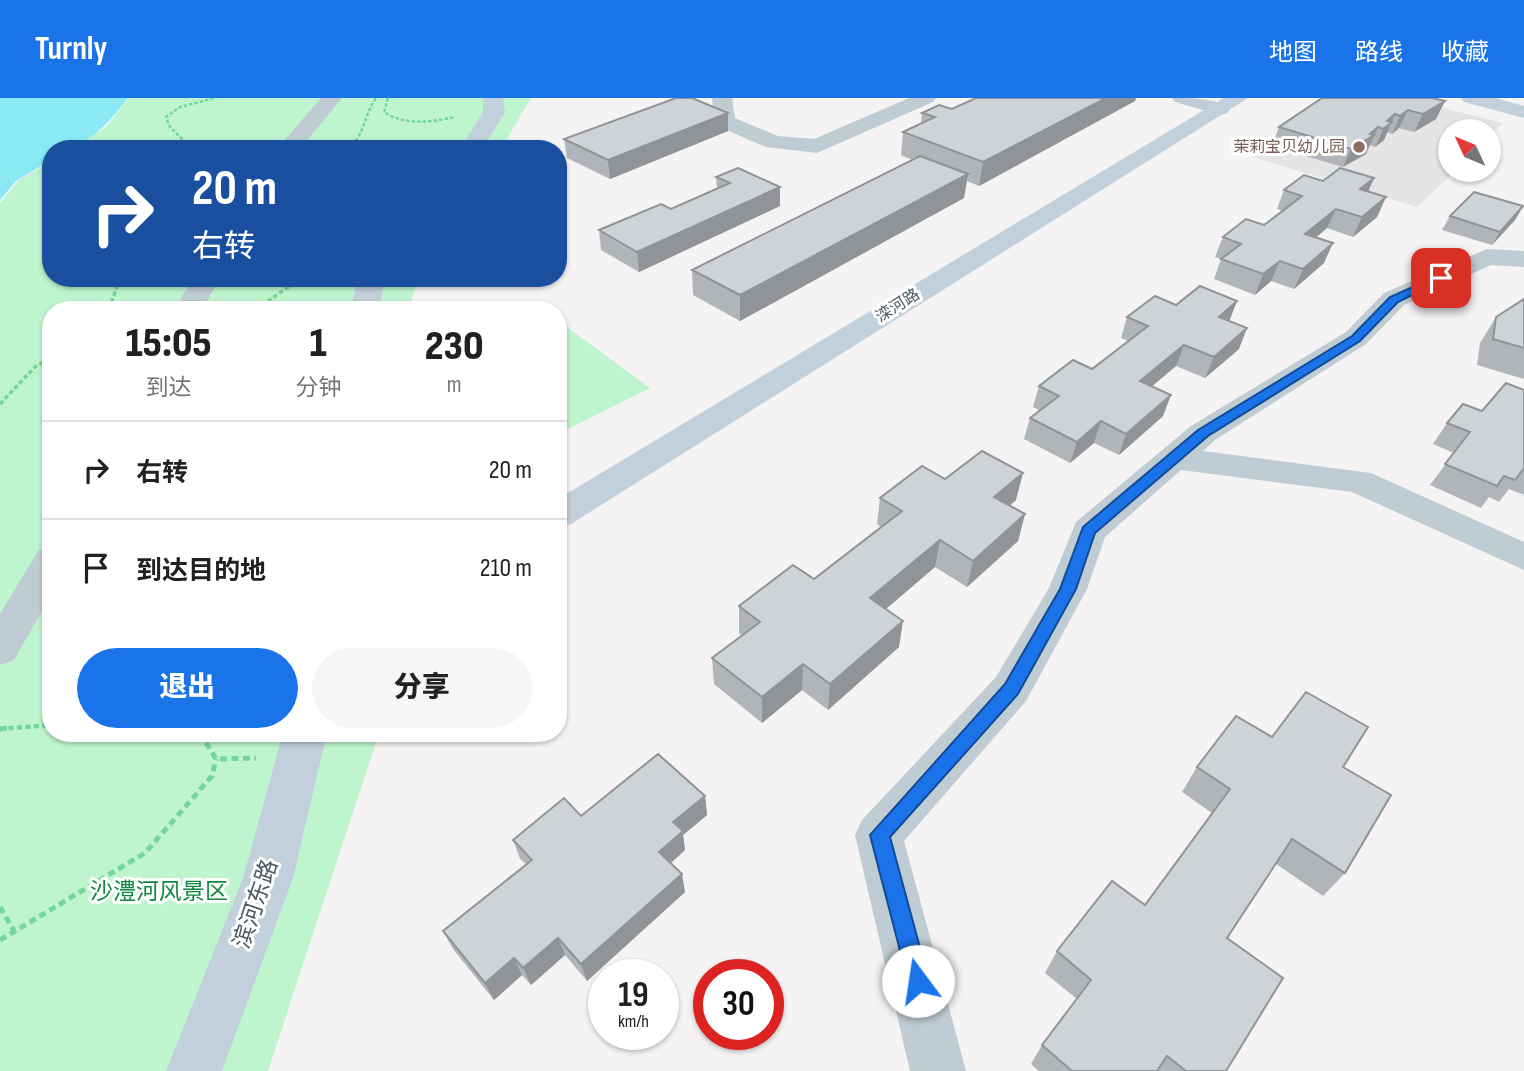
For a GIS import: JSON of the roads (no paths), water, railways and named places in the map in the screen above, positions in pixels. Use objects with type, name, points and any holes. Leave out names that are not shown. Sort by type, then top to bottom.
[{"type":"street","points":[[296,140],[332,98]]},
{"type":"street","points":[[477,140],[494,112],[493,98]]},
{"type":"street","points":[[722,98],[725,121],[774,142],[817,146],[926,98]]},
{"type":"street","points":[[1182,98],[1229,104]]},
{"type":"street","points":[[1471,98],[1524,112]]},
{"type":"street","name":"滦河路","points":[[567,509],[1229,104]]},
{"type":"street","points":[[939,1071],[880,835],[1012,689],[1068,589],[1088,531],[1203,433],[1356,338],[1394,299],[1487,257],[1524,259]]},
{"type":"street","points":[[1174,458],[1359,481],[1524,557]]},
{"type":"street","points":[[0,649],[42,577]]},
{"type":"street","name":"滨河东路","points":[[194,1071],[268,878],[302,746]]},
{"type":"water","points":[[0,98],[128,98],[104,126],[86,140],[42,140],[42,165],[16,181],[0,200]]},
{"type":"place","name":"茉莉宝贝幼儿园","points":[[1359,147]]},
{"type":"park label","name":"沙澧河风景区","points":[[159,892]]}]
